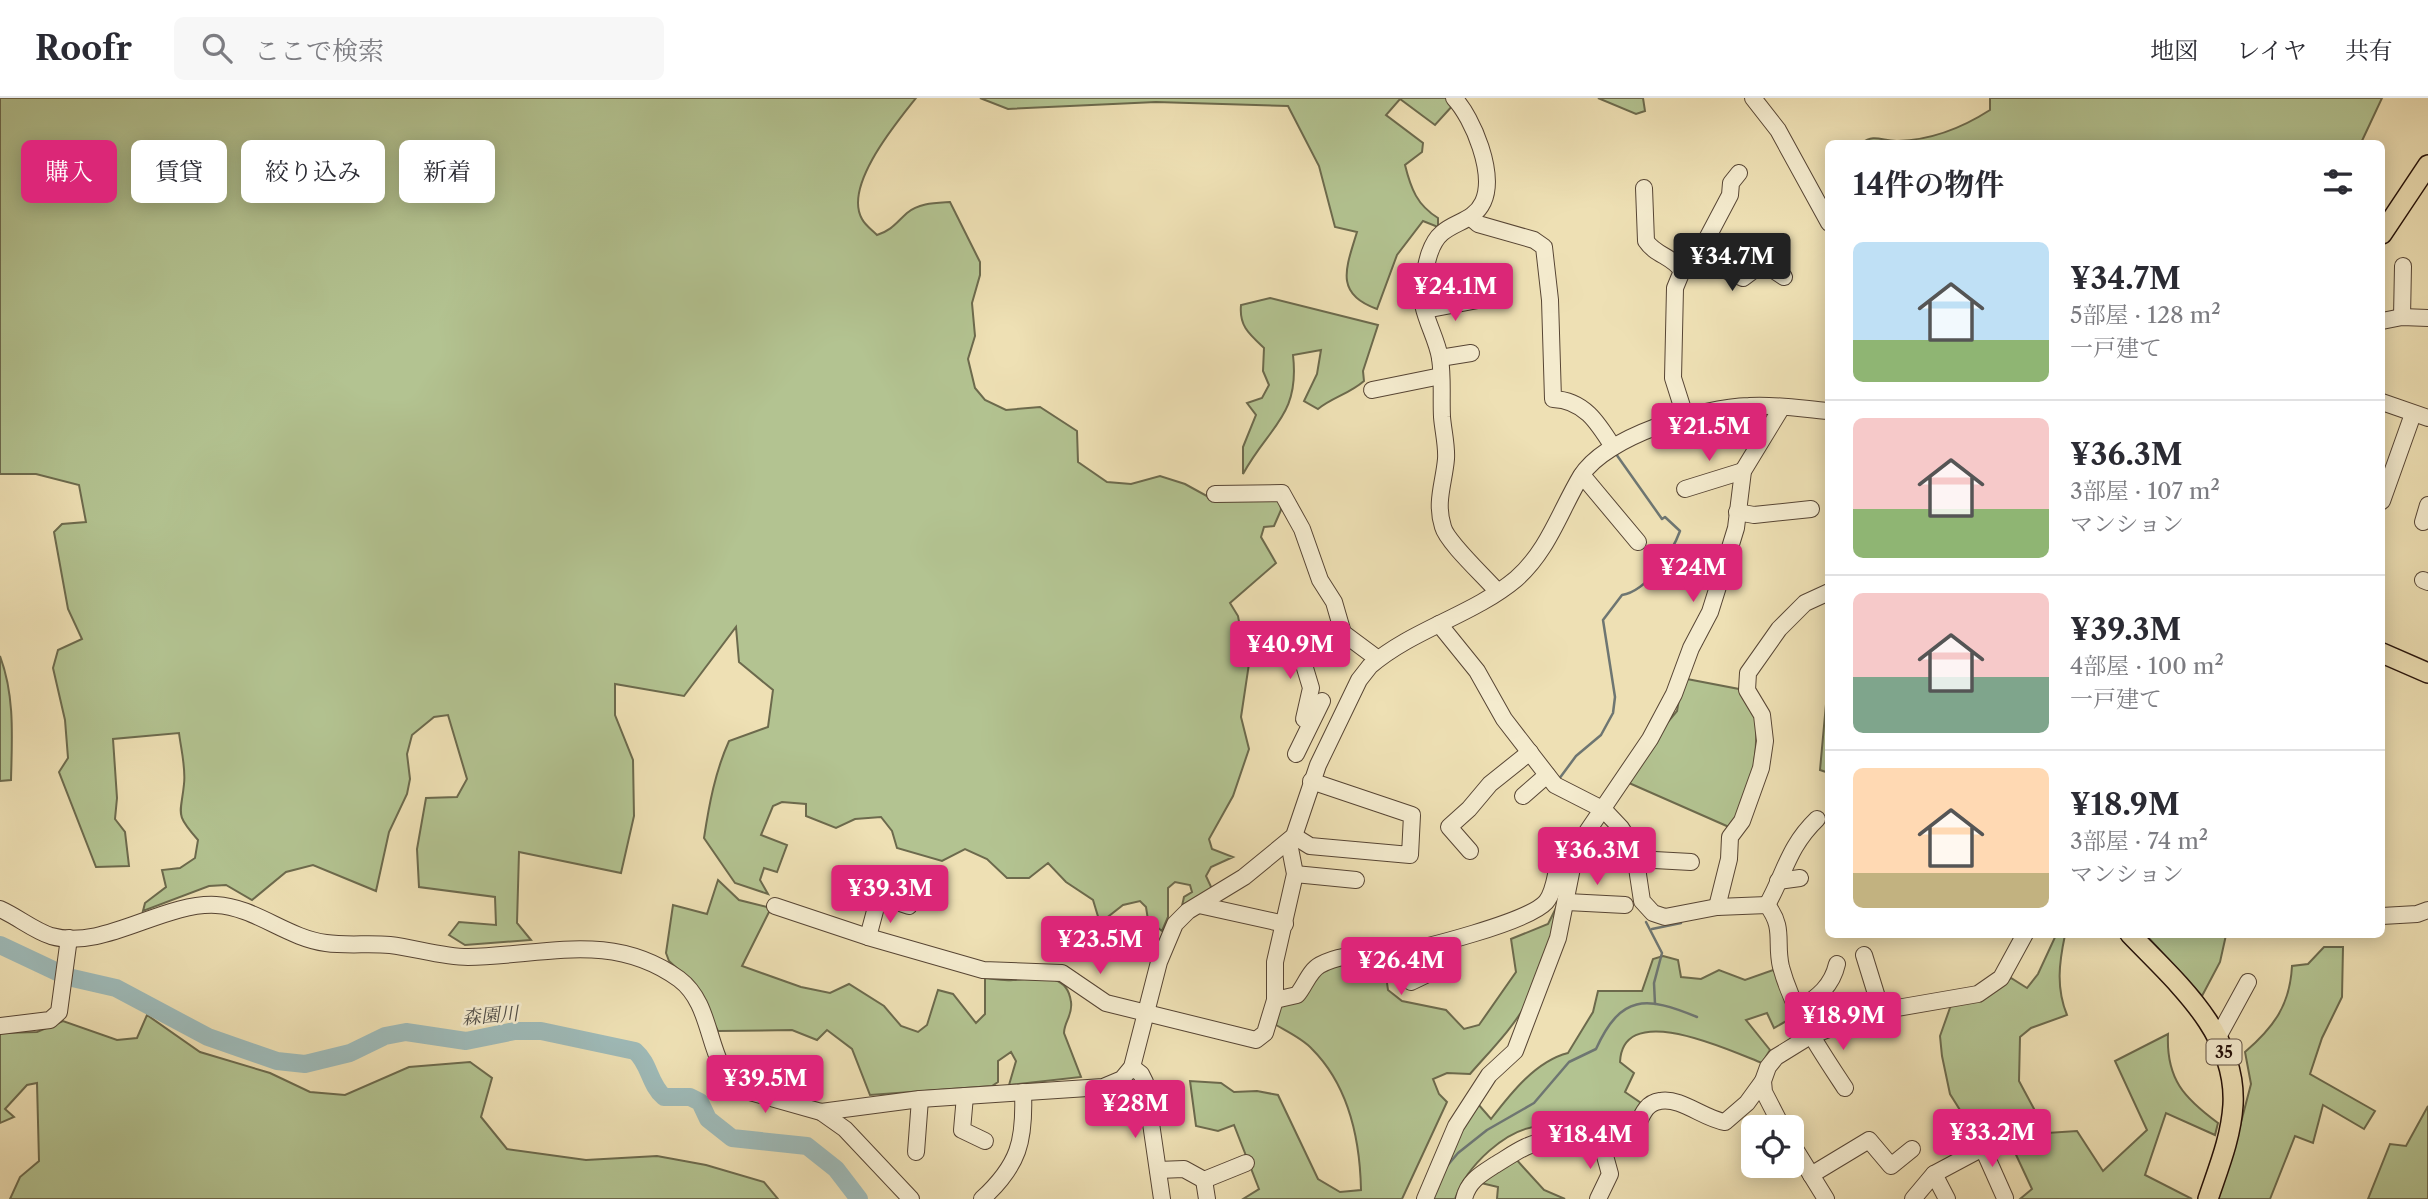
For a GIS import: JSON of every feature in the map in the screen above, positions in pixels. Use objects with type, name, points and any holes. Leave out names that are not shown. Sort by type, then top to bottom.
[{"type":"main road","points":[[2385,230],[2428,165]]},
{"type":"main road","points":[[2385,654],[2428,673]]},
{"type":"main road","name":"35","points":[[2134,938],[2188,994],[2218,1037],[2227,1059],[2233,1103],[2225,1148],[2208,1199]]},
{"type":"street","points":[[1454,98],[1469,121],[1482,151],[1485,170],[1484,201],[1471,218],[1442,233],[1432,246],[1422,286],[1425,310],[1440,358],[1446,459],[1438,492],[1443,528],[1450,542],[1473,562],[1497,591]]},
{"type":"street","points":[[1753,98],[1778,130],[1825,216]]},
{"type":"street","points":[[1686,419],[1672,378],[1675,288],[1682,271],[1693,265],[1730,195],[1731,183],[1739,173]]},
{"type":"street","points":[[1644,188],[1646,241],[1655,251],[1678,264],[1682,271]]},
{"type":"street","points":[[1471,218],[1478,224],[1534,240],[1544,247],[1550,300],[1553,399],[1575,403],[1588,412],[1613,447]]},
{"type":"street","points":[[1697,257],[1743,278],[1763,263],[1784,277]]},
{"type":"street","points":[[2402,317],[2403,266]]},
{"type":"street","points":[[1425,310],[1478,300]]},
{"type":"street","points":[[2385,320],[2402,317],[2428,318]]},
{"type":"street","points":[[1440,358],[1471,353]]},
{"type":"street","points":[[1373,390],[1441,376]]},
{"type":"street","points":[[2385,403],[2420,416],[2385,493]]},
{"type":"street","points":[[775,906],[867,937],[984,970],[1062,973],[1106,1003],[1256,1040],[1265,1033],[1275,1000],[1275,962],[1295,874],[1291,839],[1311,781],[1365,672],[1378,659],[1515,579],[1538,555],[1582,475],[1613,447],[1686,419],[1736,407],[1825,411]]},
{"type":"street","points":[[1275,1000],[1297,995],[1319,965],[1358,954],[1404,951],[1500,924],[1531,912],[1545,903],[1561,856],[1576,848],[1604,810],[1650,739],[1674,694],[1691,648],[1710,612],[1736,527],[1743,471],[1782,407]]},
{"type":"street","points":[[1685,489],[1743,471]]},
{"type":"street","points":[[1582,475],[1638,542]]},
{"type":"street","points":[[1214,494],[1282,493],[1302,529],[1320,580],[1334,602],[1343,633],[1378,659]]},
{"type":"street","points":[[2423,522],[2428,505]]},
{"type":"street","points":[[1737,512],[1754,515],[1811,509]]},
{"type":"street","points":[[1717,907],[1729,859],[1730,837],[1742,821],[1761,768],[1765,741],[1762,715],[1747,690],[1748,673],[1766,645],[1805,603],[1825,595]]},
{"type":"street","points":[[1439,624],[1477,671],[1504,719],[1555,785],[1604,810],[1622,828],[1634,848],[1642,901],[1653,913],[1665,917],[1717,907],[1767,905]]},
{"type":"street","points":[[1304,647],[1305,668],[1316,698],[1346,709]]},
{"type":"street","points":[[1304,719],[1316,698]]},
{"type":"street","points":[[1296,754],[1316,698]]},
{"type":"street","points":[[1470,851],[1449,827],[1469,809],[1490,783],[1530,752]]},
{"type":"street","points":[[1523,796],[1547,775]]},
{"type":"street","points":[[1291,839],[1310,846],[1410,855],[1412,815],[1311,781]]},
{"type":"street","points":[[1767,905],[1785,861],[1817,819]]},
{"type":"street","points":[[821,1112],[920,1099],[1103,1087],[1122,1079],[1132,1067],[1159,962],[1175,924],[1199,905],[1244,877],[1291,839]]},
{"type":"street","points":[[1425,1199],[1456,1126],[1489,1075],[1515,1051],[1538,999],[1559,938],[1576,848]]},
{"type":"street","points":[[1636,859],[1691,862]]},
{"type":"street","points":[[1295,874],[1356,880]]},
{"type":"street","points":[[1779,881],[1800,878]]},
{"type":"street","points":[[867,937],[879,896],[909,906]]},
{"type":"street","points":[[1567,902],[1625,905]]},
{"type":"street","points":[[0,909],[36,930],[69,939],[106,933],[197,905],[219,905],[237,910],[288,933],[328,943],[382,944],[470,957],[572,947],[604,950],[652,964],[681,980],[701,1009],[720,1067],[728,1080],[739,1088],[821,1112],[845,1129],[905,1194],[886,1199]]},
{"type":"street","points":[[1199,905],[1285,924]]},
{"type":"street","points":[[1767,905],[1779,923],[1780,965],[1810,1036],[1845,1088]]},
{"type":"street","points":[[2385,916],[2417,914],[2428,910]]},
{"type":"street","points":[[1464,1199],[1475,1178],[1527,1146],[1562,1140],[1602,1145],[1623,1143],[1630,1137],[1646,1108],[1659,1101],[1676,1103],[1725,1122],[1747,1103],[1763,1082],[1768,1067],[1776,1057],[1810,1036],[1881,1010],[1963,998],[1985,991],[2001,978],[2023,938]]},
{"type":"street","points":[[0,1026],[50,1020],[59,1012],[69,939]]},
{"type":"street","points":[[1404,951],[1411,982],[1434,971]]},
{"type":"street","points":[[1864,955],[1881,1010]]},
{"type":"street","points":[[1799,1009],[1833,980],[1836,964]]},
{"type":"street","points":[[2218,1037],[2248,982]]},
{"type":"street","points":[[1132,1067],[1141,1074],[1145,1082],[1162,1199]]},
{"type":"street","points":[[1763,1082],[1777,1115]]},
{"type":"street","points":[[982,1199],[1000,1182],[1019,1149],[1024,1122],[1023,1092]]},
{"type":"street","points":[[965,1096],[957,1137],[985,1142]]},
{"type":"street","points":[[916,1152],[920,1099]]},
{"type":"street","points":[[1811,1175],[1869,1140],[1891,1166],[1912,1149]]},
{"type":"street","points":[[1598,1199],[1610,1174],[1602,1145]]},
{"type":"street","points":[[1913,1199],[1934,1174],[1982,1151],[2004,1198]]},
{"type":"street","points":[[1204,1180],[1246,1163]]},
{"type":"street","points":[[1804,1164],[1826,1199]]},
{"type":"street","points":[[1158,1170],[1184,1169],[1204,1180]]},
{"type":"street","points":[[1934,1174],[1947,1199]]},
{"type":"street","points":[[1204,1180],[1207,1199]]},
{"type":"green space","points":[[0,98],[916,98],[875,155],[860,190],[858,205],[863,221],[877,235],[917,207],[950,202],[980,262],[980,275],[972,303],[975,336],[968,359],[975,388],[985,400],[1006,410],[1040,407],[1077,431],[1078,462],[1107,482],[1131,484],[1160,476],[1185,484],[1214,500],[1280,497],[1281,510],[1274,526],[1264,527],[1261,537],[1276,563],[1230,603],[1238,616],[1243,643],[1250,657],[1241,717],[1249,749],[1233,796],[1209,839],[1212,849],[1233,857],[1211,867],[1206,876],[1212,889],[1187,906],[1182,906],[1184,897],[1192,892],[1190,885],[1175,882],[1168,888],[1168,917],[1162,931],[1148,920],[1146,907],[1140,901],[1123,905],[1100,923],[1093,900],[1066,882],[1048,863],[1029,878],[1007,878],[987,859],[965,849],[942,861],[897,848],[892,831],[881,817],[855,819],[836,828],[806,816],[806,804],[782,802],[773,806],[761,835],[787,845],[777,872],[764,868],[760,880],[768,894],[735,883],[704,838],[710,801],[729,741],[768,727],[773,690],[739,662],[736,627],[684,696],[615,684],[615,715],[633,760],[634,816],[621,873],[519,852],[517,923],[531,940],[465,945],[449,935],[459,922],[496,925],[495,897],[419,887],[417,849],[426,798],[457,797],[467,779],[448,715],[434,717],[412,735],[407,754],[410,779],[407,794],[389,832],[376,891],[313,865],[286,872],[252,900],[226,885],[209,886],[143,911],[145,903],[166,887],[162,870],[180,868],[195,858],[198,840],[185,824],[181,814],[184,772],[179,733],[113,739],[117,798],[115,819],[125,832],[129,866],[96,867],[59,772],[68,758],[65,720],[53,668],[58,650],[82,639],[68,609],[54,532],[62,524],[86,522],[79,485],[36,474],[0,474]]},
{"type":"green space","points":[[980,98],[1447,98],[1454,104],[1435,125],[1400,99],[1386,115],[1423,143],[1422,152],[1405,165],[1416,196],[1425,208],[1438,218],[1438,227],[1423,221],[1397,255],[1377,309],[1363,303],[1349,288],[1347,268],[1357,232],[1335,227],[1319,166],[1288,106],[1156,102],[1008,109]]},
{"type":"green space","points":[[1598,98],[1643,98],[1645,111],[1636,114]]},
{"type":"green space","points":[[1990,98],[2382,98],[2362,140],[1910,140],[1946,132],[1990,110]]},
{"type":"green space","points":[[1270,298],[1378,325],[1363,371],[1364,381],[1318,409],[1304,401],[1317,374],[1321,350],[1293,355],[1294,376],[1287,407],[1243,474],[1243,447],[1256,415],[1247,403],[1262,398],[1269,385],[1263,371],[1264,348],[1243,324],[1241,305]]},
{"type":"green space","points":[[0,656],[8,686],[12,733],[11,780],[0,781]]},
{"type":"green space","points":[[1687,679],[1744,690],[1754,713],[1756,743],[1752,776],[1743,806],[1729,827],[1629,783],[1662,729],[1677,711],[1681,688]]},
{"type":"green space","points":[[1825,715],[1825,772],[1820,770]]},
{"type":"green space","points":[[718,880],[739,900],[771,908],[742,966],[801,987],[830,993],[849,984],[884,1006],[901,1026],[918,1032],[927,1025],[938,990],[953,994],[976,1023],[985,1014],[985,978],[1040,978],[1057,981],[1068,992],[1071,1002],[1064,1033],[1081,1077],[1009,1085],[1016,1061],[1011,1052],[998,1061],[998,1082],[992,1086],[870,1095],[852,1049],[827,1030],[817,1040],[792,1030],[718,1031],[692,982],[669,961],[666,953],[673,905],[707,914]]},
{"type":"green space","points":[[1559,902],[1544,966],[1534,990],[1515,1021],[1470,1074],[1447,1073],[1433,1079],[1439,1094],[1447,1102],[1402,1199],[1243,1199],[1259,1189],[1234,1125],[1218,1131],[1196,1126],[1190,1081],[1221,1083],[1234,1092],[1257,1091],[1278,1095],[1318,1179],[1340,1192],[1361,1190],[1355,1133],[1344,1097],[1325,1064],[1312,1049],[1276,1025],[1279,1007],[1323,970],[1373,956],[1384,962],[1388,990],[1402,1001],[1446,1010],[1464,1029],[1479,1025],[1516,972],[1511,939],[1548,924]]},
{"type":"green space","points":[[2055,938],[2064,938],[2060,975],[2061,995],[2067,1015],[2031,1028],[2020,1037],[2019,1081],[2047,1133],[2077,1131],[2103,1171],[2147,1130],[2115,1061],[2168,1034],[2170,1063],[2180,1086],[2196,1105],[2218,1123],[2215,1135],[2166,1113],[2145,1175],[2192,1199],[2020,1199],[2032,1189],[1997,1114],[1970,1126],[1950,1094],[1942,1056],[1940,1036],[1951,1005],[1988,996],[2011,978],[2027,988],[2038,974]]},
{"type":"green space","points":[[2149,938],[2225,938],[2220,962],[2202,996]]},
{"type":"green space","points":[[2324,947],[2343,947],[2342,997],[2322,1038],[2310,1074],[2375,1111],[2364,1129],[2323,1105],[2313,1143],[2295,1136],[2270,1199],[2215,1199],[2233,1153],[2251,1084],[2245,1052],[2264,1034],[2279,1014],[2288,992],[2292,966],[2308,964]]},
{"type":"green space","points":[[1663,956],[1678,960],[1681,977],[1701,979],[1719,970],[1745,980],[1776,969],[1797,1015],[1774,1028],[1767,1013],[1746,1020],[1770,1050],[1762,1063],[1680,1034],[1658,1031],[1639,1034],[1626,1043],[1620,1062],[1634,1073],[1625,1092],[1644,1105],[1625,1125],[1617,1130],[1599,1134],[1551,1126],[1528,1128],[1515,1133],[1489,1151],[1468,1174],[1455,1199],[1429,1199],[1471,1096],[1491,1119],[1535,1071],[1556,1057],[1568,1053],[1593,1012],[1598,991],[1642,991],[1653,959]]},
{"type":"green space","points":[[147,1015],[200,1052],[270,1073],[310,1092],[345,1095],[409,1067],[470,1062],[492,1078],[481,1117],[507,1149],[586,1160],[657,1156],[706,1165],[764,1182],[778,1199],[10,1199],[20,1177],[39,1161],[37,1083],[27,1085],[5,1109],[14,1117],[0,1123],[0,1033],[37,1032],[63,1021],[117,1040],[137,1038]]},
{"type":"green space","points":[[2428,1106],[2428,1199],[2368,1199],[2390,1144],[2406,1146]]},
{"type":"green space","points":[[1515,1158],[1544,1190],[1565,1199],[1497,1199],[1498,1187],[1481,1183]]},
{"type":"waterway","points":[[1559,779],[1576,756],[1601,735],[1613,713],[1615,697],[1603,620],[1622,595],[1640,586],[1657,570],[1680,531],[1665,517],[1662,519],[1616,454]]},
{"type":"waterway","points":[[1646,922],[1662,953],[1654,983],[1655,1004]]},
{"type":"waterway","points":[[1652,929],[1681,923]]},
{"type":"waterway","name":"森園川","points":[[0,945],[68,977],[116,988],[208,1037],[277,1061],[305,1064],[350,1053],[385,1036],[406,1032],[466,1041],[515,1031],[541,1031],[635,1051],[664,1097],[690,1097],[700,1102],[708,1119],[732,1138],[807,1146],[836,1169],[859,1199]]},
{"type":"waterway","points":[[1447,1166],[1458,1153],[1487,1130],[1534,1103],[1569,1062],[1596,1049],[1605,1031],[1625,1009],[1649,1003],[1697,1017]]}]
